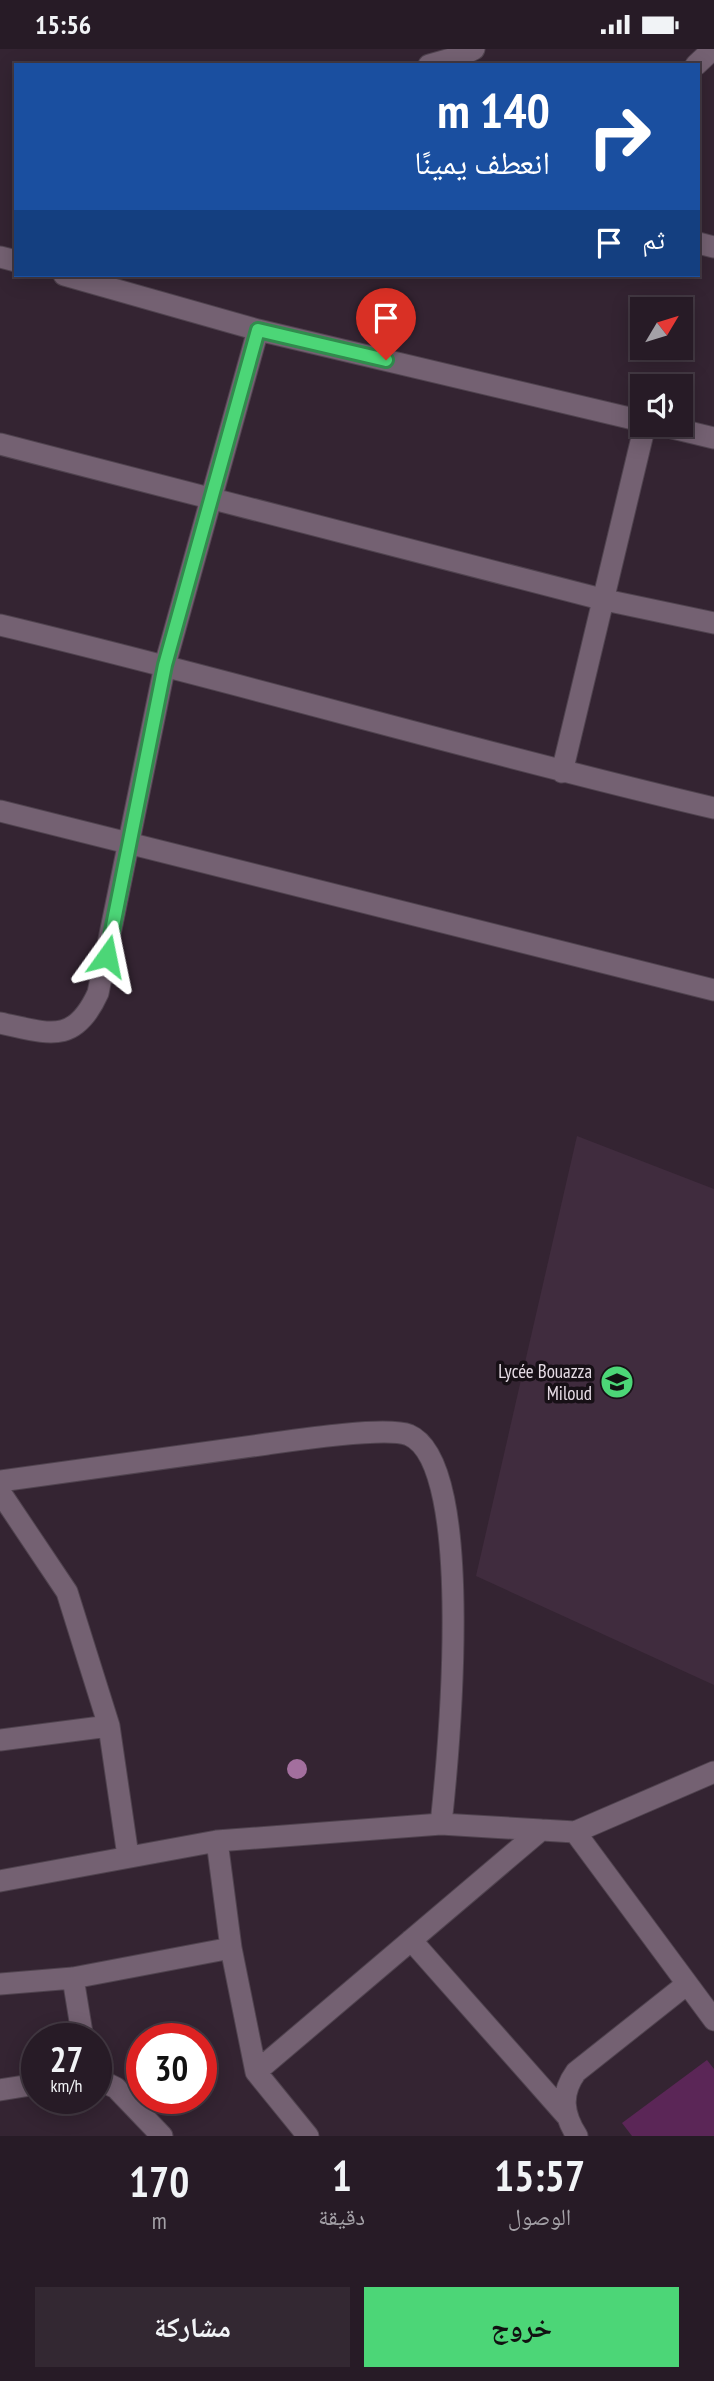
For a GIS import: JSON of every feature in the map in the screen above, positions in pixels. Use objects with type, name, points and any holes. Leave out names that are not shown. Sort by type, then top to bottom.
[{"type":"street","points":[[436,63],[474,49]]},
{"type":"street","points":[[698,63],[713,49]]},
{"type":"street","points":[[71,277],[258,330],[630,420]]},
{"type":"street","points":[[0,1023],[47,1033],[69,1030],[88,1017],[98,993],[131,845],[165,665],[213,500],[258,330]]},
{"type":"street","points":[[693,433],[714,438]]},
{"type":"street","points":[[562,772],[605,600],[641,437]]},
{"type":"street","points":[[0,444],[605,600],[714,623]]},
{"type":"street","points":[[0,625],[165,665],[562,772],[714,809]]},
{"type":"street","points":[[0,811],[714,991]]},
{"type":"street","points":[[0,1481],[332,1435],[408,1435],[426,1448],[442,1488],[453,1567],[452,1721],[441,1824]]},
{"type":"street","points":[[0,1492],[67,1592],[109,1726],[128,1856]]},
{"type":"street","points":[[0,1739],[109,1726]]},
{"type":"street","points":[[0,1881],[217,1841],[441,1824],[575,1832],[714,1772]]},
{"type":"street","points":[[256,2071],[541,1829]]},
{"type":"street","points":[[575,1832],[714,2020]]},
{"type":"street","points":[[217,1841],[231,1948],[256,2071],[309,2136]]},
{"type":"street","points":[[411,1940],[566,2115],[577,2136]]},
{"type":"street","points":[[0,1984],[74,1978],[231,1948]]},
{"type":"street","points":[[74,1978],[81,2023]]},
{"type":"street","points":[[566,2115],[564,2096],[576,2072],[687,1984]]},
{"type":"street","points":[[112,2086],[162,2136]]},
{"type":"street","points":[[0,2090],[21,2087]]},
{"type":"shaded area","name":"Lycée Bouazza Miloud","points":[[577,1136],[714,1189],[714,1685],[476,1576]]},
{"type":"shaded area","points":[[707,2060],[714,2069],[714,2136],[632,2136],[622,2123]]},
{"type":"place","name":"Lycée Bouazza Miloud","points":[[617,1382]]},
{"type":"route","points":[[107,956],[165,665],[213,500],[258,330],[386,360]]}]
